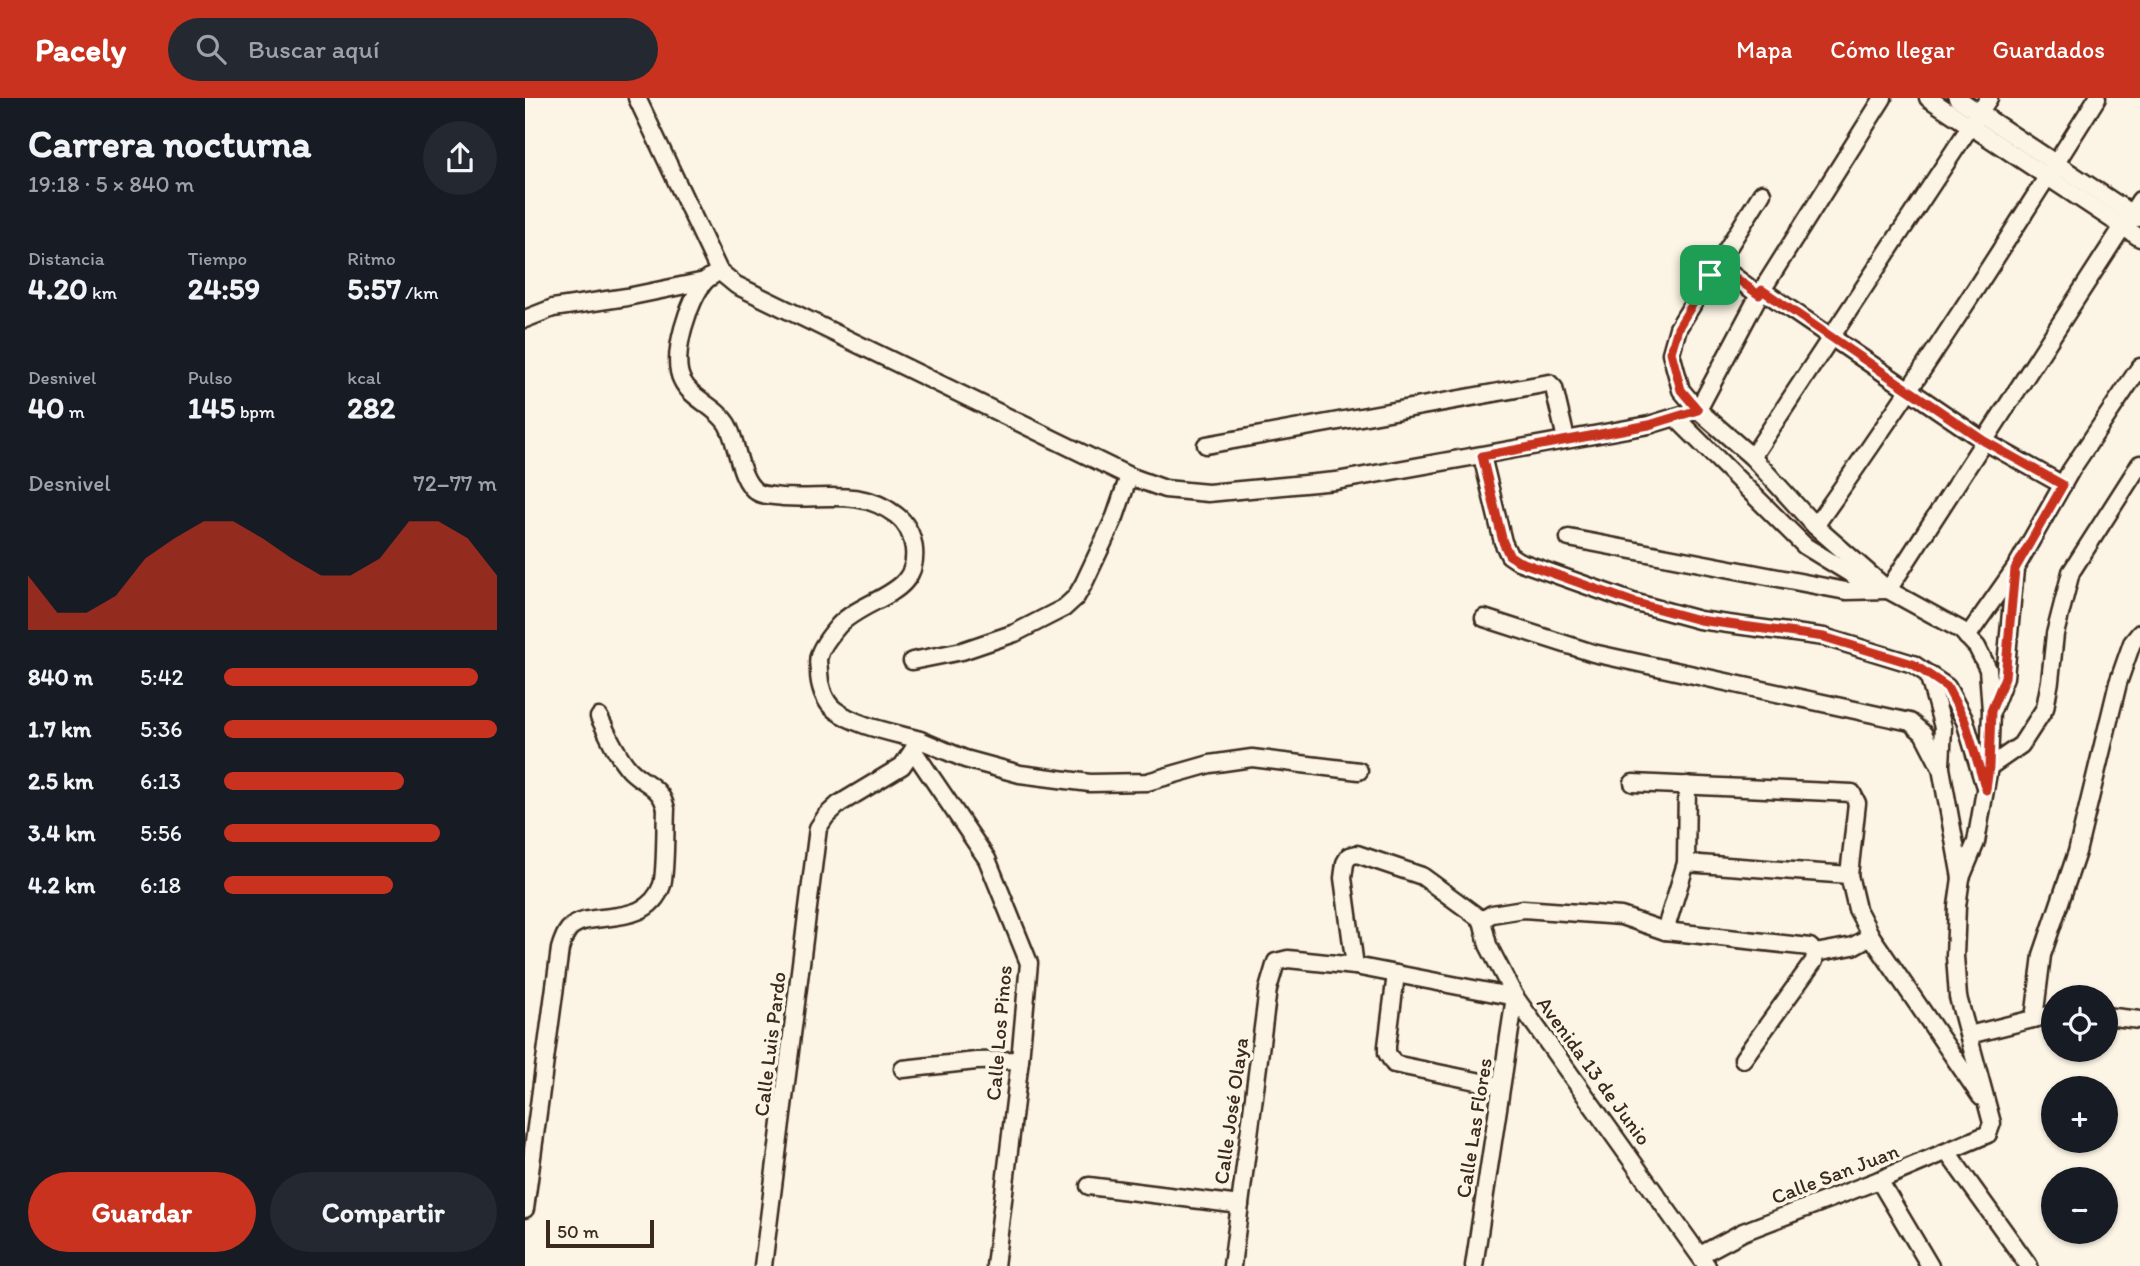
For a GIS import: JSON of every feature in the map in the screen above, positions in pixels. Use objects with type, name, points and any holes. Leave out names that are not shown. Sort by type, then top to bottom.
[{"type":"street","points":[[638,98],[719,271],[736,285],[1129,476],[1165,489],[1208,493],[1336,481],[1649,425],[1698,410],[1761,293],[1883,98]]},
{"type":"street","points":[[1928,98],[1976,120],[2052,170],[2133,215],[2140,238]]},
{"type":"street","points":[[1957,98],[1976,120]]},
{"type":"street","points":[[1752,457],[1989,98]]},
{"type":"street","points":[[1815,526],[1973,296],[2097,98]]},
{"type":"street","points":[[1762,193],[1678,328],[1671,352],[1681,390],[1698,410],[1752,457],[1815,526],[1888,590]]},
{"type":"street","points":[[1888,590],[2133,215]]},
{"type":"street","points":[[1717,264],[1831,336],[1984,441],[2063,485]]},
{"type":"street","points":[[525,319],[553,308],[627,297],[705,281],[719,271]]},
{"type":"street","points":[[705,281],[684,323],[679,365],[681,379],[688,389],[709,405],[727,425],[743,473],[757,492],[801,498],[845,495],[872,502],[898,515],[915,544],[912,571],[904,583],[868,603],[839,624],[818,656],[819,684],[833,709],[916,745],[1020,774],[1090,783],[1147,782],[1210,764],[1252,758],[1359,771]]},
{"type":"street","points":[[1967,637],[2015,569],[2063,485],[2140,367]]},
{"type":"street","points":[[1206,445],[1549,383],[1554,388],[1566,439]]},
{"type":"street","points":[[1675,417],[1805,546],[1859,579],[1888,590],[1961,630],[1977,647],[1988,669],[1991,711],[1989,767],[1976,842],[1961,878],[1955,956],[1958,997],[1989,1107]]},
{"type":"street","points":[[1482,456],[1503,542],[1509,555],[1518,561],[1646,605],[1699,620],[1824,637],[1913,664],[1947,687],[1965,721],[1986,790]]},
{"type":"street","points":[[1989,767],[2021,745],[2045,708],[2055,634],[2071,572],[2140,464]]},
{"type":"street","points":[[912,661],[1015,634],[1064,608],[1076,597],[1084,583],[1115,517],[1129,476]]},
{"type":"street","points":[[1569,538],[1846,591],[1888,590]]},
{"type":"street","points":[[1991,711],[2005,677],[2015,569]]},
{"type":"street","points":[[1484,618],[1593,653],[1910,722],[1923,733],[1941,768]]},
{"type":"street","points":[[2034,1019],[2042,955],[2077,852],[2118,683],[2132,643],[2140,633]]},
{"type":"street","points":[[1928,674],[1943,727],[1941,768],[1961,878]]},
{"type":"street","points":[[525,1209],[560,949],[565,935],[571,927],[582,923],[637,913],[654,898],[662,885],[666,810],[664,798],[630,770],[599,717]]},
{"type":"street","name":"Calle Luis Pardo","points":[[763,1266],[818,828],[839,804],[902,766],[916,745]]},
{"type":"street","name":"Calle Los Pinos","points":[[916,745],[987,859],[1029,963],[995,1266]]},
{"type":"street","points":[[1633,783],[1852,793],[1857,803],[1849,875],[1857,909],[1871,936],[1989,1107]]},
{"type":"street","points":[[1665,931],[1686,863],[1687,785]]},
{"type":"street","points":[[1355,966],[1343,878],[1349,856],[1357,854],[1422,876],[1482,920],[1488,945],[1515,997]]},
{"type":"street","points":[[1686,863],[1849,875]]},
{"type":"street","points":[[1482,920],[1492,914],[1523,909],[1621,916],[1665,931],[1810,947],[1815,953],[1814,961],[1743,1059]]},
{"type":"street","points":[[1815,953],[1853,946],[1871,936]]},
{"type":"street","name":"Avenida 13 de Junio","points":[[1276,962],[1288,958],[1355,966],[1515,997],[1703,1260]]},
{"type":"street","name":"Calle José Olaya","points":[[1232,1266],[1268,989],[1276,962]]},
{"type":"street","points":[[1396,974],[1387,1046],[1389,1059],[1394,1063],[1501,1086]]},
{"type":"street","name":"Calle Las Flores","points":[[1475,1266],[1515,997]]},
{"type":"street","points":[[1969,1035],[2041,1017]]},
{"type":"street","points":[[2118,1017],[2140,1020]]},
{"type":"street","points":[[903,1069],[977,1061],[1020,1060]]},
{"type":"street","name":"Calle San Juan","points":[[1703,1260],[1743,1232],[1988,1134],[1992,1123],[1989,1107]]},
{"type":"street","points":[[1947,1152],[2029,1266]]},
{"type":"street","points":[[1878,1180],[1930,1266]]},
{"type":"street","points":[[1089,1186],[1240,1205]]},
{"type":"route","points":[[1717,264],[1759,295],[1762,290],[1984,441],[2063,485],[2015,569],[2005,677],[1991,711],[1986,790],[1965,721],[1947,687],[1913,664],[1824,637],[1699,620],[1633,602],[1518,561],[1509,555],[1503,542],[1482,456],[1649,425],[1698,410],[1681,390],[1671,352],[1678,328],[1710,275],[1717,264]]}]
